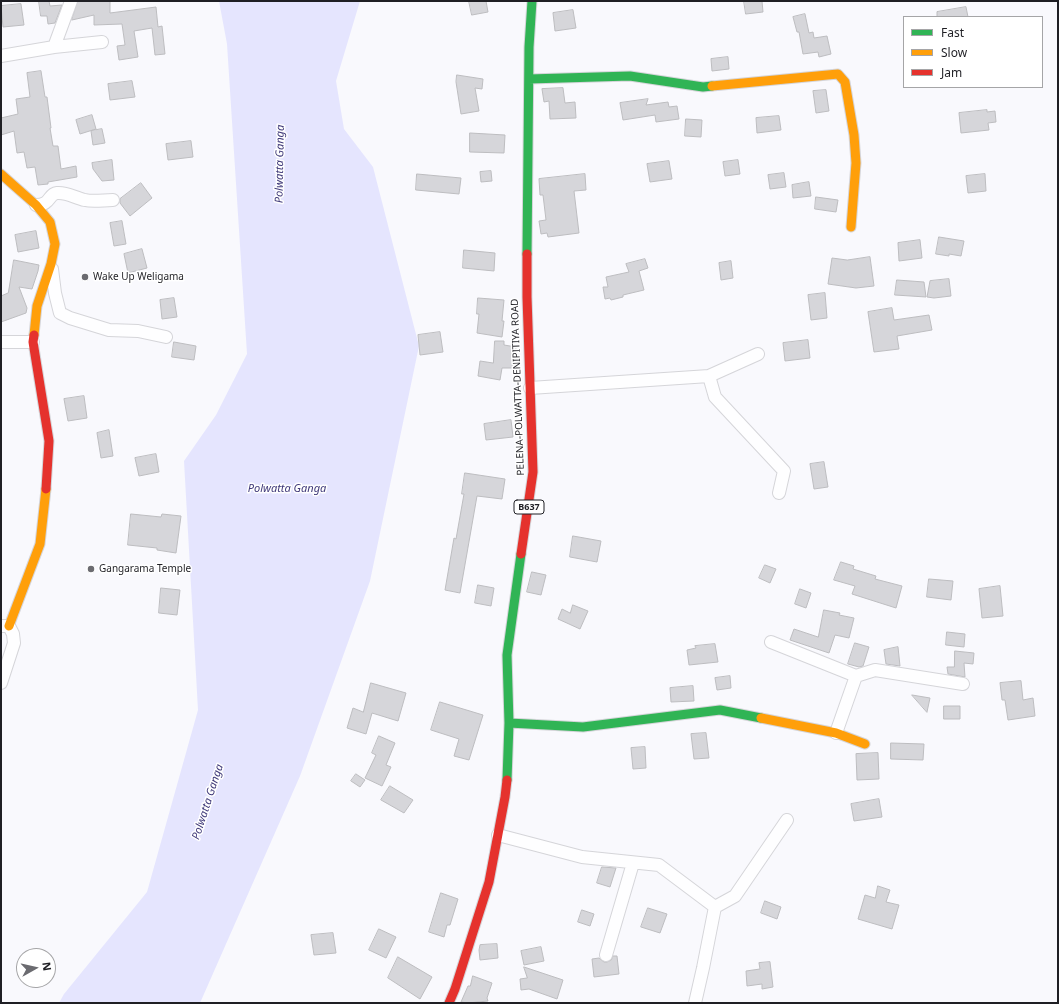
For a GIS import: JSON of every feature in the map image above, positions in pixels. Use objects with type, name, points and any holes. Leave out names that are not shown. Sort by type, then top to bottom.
[{"type":"street","points":[[54,47],[71,1]]},
{"type":"street","name":"PELENA-POLWATTA-DENIPITIYA ROAD","points":[[449,1003],[455,989],[489,882],[505,797],[508,771],[508,655],[533,472],[527,297],[529,48],[532,1]]},
{"type":"street","points":[[1,56],[54,47],[102,42]]},
{"type":"street","points":[[529,80],[630,76],[703,87],[838,74],[845,82],[854,135],[856,162],[851,227]]},
{"type":"street","points":[[1,174],[36,205],[50,222],[55,244],[51,264],[37,306],[32,342],[49,441],[46,492],[40,544],[5,626],[13,634],[14,643],[1,683]]},
{"type":"street","points":[[36,205],[42,205],[48,201],[52,194],[56,193],[63,193],[86,201],[113,200]]},
{"type":"street","points":[[51,264],[54,293],[60,313],[70,318],[109,330],[138,331],[166,337]]},
{"type":"street","points":[[1,342],[32,342]]},
{"type":"street","points":[[530,388],[709,376],[758,354]]},
{"type":"street","points":[[709,376],[715,397],[784,471],[779,493]]},
{"type":"street","points":[[771,642],[856,676],[875,670],[963,684]]},
{"type":"street","points":[[836,733],[856,676]]},
{"type":"street","points":[[509,723],[583,727],[720,710],[836,733],[865,744]]},
{"type":"street","points":[[715,907],[735,896],[788,820]]},
{"type":"street","points":[[498,835],[582,857],[659,865],[715,907]]},
{"type":"street","points":[[606,955],[632,863]]},
{"type":"street","points":[[695,1003],[715,907]]},
{"type":"water","name":"Polwatta Ganga","points":[[219,1],[360,1],[336,81],[344,129],[373,167],[419,346],[370,581],[300,776],[200,1003],[59,1003],[64,994],[147,892],[198,710],[184,461],[216,415],[247,354],[227,44]]},
{"type":"building","points":[[39,1],[49,1],[50,6],[62,5],[55,23],[48,24],[47,16],[41,16]]},
{"type":"building","points":[[78,1],[110,1],[110,13],[156,7],[158,27],[162,26],[165,54],[155,55],[152,28],[134,31],[138,57],[119,60],[117,46],[125,45],[122,24],[94,25],[94,15],[72,20]]},
{"type":"building","points":[[469,1],[486,1],[488,12],[472,15]]},
{"type":"building","points":[[744,1],[762,1],[763,12],[746,14]]},
{"type":"building","points":[[21,4],[24,25],[3,27],[1,6]]},
{"type":"building","points":[[966,7],[968,16],[937,16],[937,12]]},
{"type":"building","points":[[573,10],[576,28],[555,31],[553,13]]},
{"type":"building","points":[[805,14],[809,33],[813,32],[814,38],[827,36],[831,54],[819,57],[818,52],[803,54],[799,32],[797,32],[793,17]]},
{"type":"building","points":[[728,57],[729,69],[712,71],[711,59]]},
{"type":"building","points":[[41,71],[45,97],[47,97],[53,146],[58,146],[61,169],[76,166],[77,177],[38,185],[35,167],[27,168],[24,152],[17,153],[14,131],[1,135],[1,118],[18,114],[16,99],[30,97],[27,73]]},
{"type":"building","points":[[457,75],[483,79],[482,89],[475,88],[479,111],[461,114],[456,82]]},
{"type":"building","points":[[132,81],[135,97],[110,100],[108,84]]},
{"type":"building","points":[[563,88],[565,103],[575,102],[576,118],[550,119],[549,101],[544,102],[542,89]]},
{"type":"building","points":[[826,90],[829,111],[816,113],[813,91]]},
{"type":"building","points":[[648,99],[646,105],[668,102],[669,107],[677,106],[679,119],[656,122],[655,115],[623,120],[620,103]]},
{"type":"building","points":[[987,110],[987,112],[995,111],[996,122],[988,123],[989,130],[961,133],[959,113]]},
{"type":"building","points":[[92,115],[96,129],[80,134],[76,120]]},
{"type":"building","points":[[779,116],[781,130],[757,133],[756,118]]},
{"type":"building","points":[[686,119],[702,120],[701,137],[685,136]]},
{"type":"building","points":[[102,129],[105,143],[93,145],[91,131]]},
{"type":"building","points":[[470,133],[505,135],[504,153],[470,152]]},
{"type":"building","points":[[191,141],[193,157],[168,160],[166,144]]},
{"type":"building","points":[[112,160],[114,180],[102,181],[93,169],[92,163]]},
{"type":"building","points":[[738,160],[740,174],[725,176],[723,162]]},
{"type":"building","points":[[669,161],[672,179],[650,182],[647,164]]},
{"type":"building","points":[[491,171],[492,181],[481,182],[480,172]]},
{"type":"building","points":[[784,173],[786,187],[770,189],[768,175]]},
{"type":"building","points":[[417,174],[461,178],[459,194],[416,190]]},
{"type":"building","points":[[585,174],[586,190],[574,191],[579,233],[548,237],[547,233],[541,234],[539,221],[546,220],[543,195],[540,195],[539,179]]},
{"type":"building","points":[[985,174],[986,191],[968,193],[966,176]]},
{"type":"building","points":[[809,182],[811,196],[793,198],[792,185]]},
{"type":"building","points":[[141,183],[152,198],[130,216],[120,203],[120,199]]},
{"type":"building","points":[[816,197],[838,200],[836,212],[815,209]]},
{"type":"building","points":[[122,221],[126,244],[114,246],[110,223]]},
{"type":"building","points":[[36,231],[39,248],[18,252],[15,235]]},
{"type":"building","points":[[939,237],[964,241],[961,256],[936,254]]},
{"type":"building","points":[[920,240],[922,258],[899,261],[898,243]]},
{"type":"building","points":[[142,249],[147,268],[128,273],[124,254]]},
{"type":"building","points":[[464,250],[495,253],[494,271],[463,268]]},
{"type":"building","points":[[870,257],[874,286],[856,288],[828,284],[832,258],[847,260]]},
{"type":"building","points":[[645,259],[648,268],[639,271],[644,290],[623,295],[623,297],[611,300],[610,298],[605,299],[603,287],[608,287],[606,277],[629,272],[626,264]]},
{"type":"building","points":[[14,260],[39,265],[38,271],[32,289],[19,287],[27,308],[26,313],[1,322],[1,296],[8,293]]},
{"type":"building","points":[[731,261],[733,278],[721,280],[719,263]]},
{"type":"building","points":[[949,279],[951,296],[934,298],[927,297],[930,281]]},
{"type":"building","points":[[897,280],[924,282],[926,297],[895,295]]},
{"type":"building","points":[[825,293],[827,318],[811,320],[808,295]]},
{"type":"building","points":[[174,298],[177,317],[162,319],[160,300]]},
{"type":"building","points":[[478,298],[504,300],[502,337],[477,333],[479,314],[477,314]]},
{"type":"building","points":[[892,308],[894,320],[929,315],[932,330],[897,336],[899,349],[874,352],[868,312]]},
{"type":"building","points":[[440,332],[443,352],[420,355],[418,335]]},
{"type":"building","points":[[808,340],[810,358],[785,361],[783,343]]},
{"type":"building","points":[[495,341],[504,341],[504,345],[516,347],[515,368],[502,368],[500,380],[478,376],[480,361],[493,363]]},
{"type":"building","points":[[174,342],[196,346],[194,360],[172,357]]},
{"type":"building","points":[[84,396],[87,418],[68,421],[64,399]]},
{"type":"building","points":[[511,420],[513,437],[486,440],[484,424]]},
{"type":"building","points":[[109,430],[113,456],[101,458],[97,433]]},
{"type":"building","points":[[156,454],[159,472],[139,476],[135,458]]},
{"type":"building","points":[[824,462],[828,487],[814,489],[810,464]]},
{"type":"building","points":[[465,473],[505,479],[502,499],[477,496],[460,593],[445,590],[454,538],[456,539],[464,494],[462,494]]},
{"type":"building","points":[[131,514],[161,517],[162,514],[181,516],[176,553],[157,550],[157,548],[128,545]]},
{"type":"building","points":[[573,536],[601,541],[597,562],[570,557]]},
{"type":"building","points":[[841,562],[854,566],[853,569],[876,576],[875,579],[902,586],[896,608],[852,594],[855,586],[834,580]]},
{"type":"building","points":[[765,565],[776,569],[770,583],[759,578]]},
{"type":"building","points":[[532,572],[546,575],[541,595],[527,592]]},
{"type":"building","points":[[929,579],[953,581],[951,600],[927,597]]},
{"type":"building","points":[[478,585],[494,588],[491,606],[475,603]]},
{"type":"building","points":[[1000,586],[1003,616],[982,618],[979,589]]},
{"type":"building","points":[[161,588],[180,590],[177,615],[159,613]]},
{"type":"building","points":[[800,589],[811,593],[806,608],[795,604]]},
{"type":"building","points":[[573,605],[588,611],[580,629],[558,619],[562,609],[570,613]]},
{"type":"building","points":[[824,610],[840,613],[839,615],[854,618],[849,638],[835,635],[829,653],[790,640],[794,629],[818,637]]},
{"type":"building","points":[[947,632],[965,634],[964,647],[946,645]]},
{"type":"building","points":[[855,643],[869,647],[863,666],[859,667],[848,664]]},
{"type":"building","points":[[715,644],[718,662],[689,665],[687,650],[696,648],[695,646]]},
{"type":"building","points":[[898,647],[900,666],[886,664],[884,650]]},
{"type":"building","points":[[955,651],[974,653],[973,664],[964,663],[965,677],[948,674],[947,667],[954,667]]},
{"type":"building","points":[[730,676],[731,688],[717,690],[715,678]]},
{"type":"building","points":[[1021,681],[1023,700],[1033,698],[1035,716],[1008,720],[1005,700],[1002,700],[1000,683]]},
{"type":"building","points":[[371,683],[406,693],[398,721],[372,713],[366,734],[347,728],[353,708],[363,712]]},
{"type":"building","points":[[693,686],[694,701],[671,702],[670,688]]},
{"type":"building","points":[[912,695],[930,698],[927,712]]},
{"type":"building","points":[[440,702],[483,715],[469,760],[454,756],[459,739],[431,730]]},
{"type":"building","points":[[944,706],[960,706],[960,719],[944,719]]},
{"type":"building","points":[[706,733],[709,758],[694,759],[691,734]]},
{"type":"building","points":[[379,736],[395,743],[386,765],[391,767],[382,786],[365,778],[376,755],[372,753]]},
{"type":"building","points":[[891,743],[924,744],[923,760],[891,759]]},
{"type":"building","points":[[645,747],[646,768],[633,769],[631,748]]},
{"type":"building","points":[[878,753],[879,779],[857,780],[856,754]]},
{"type":"building","points":[[356,774],[365,780],[360,787],[351,781]]},
{"type":"building","points":[[390,786],[413,800],[404,813],[381,800]]},
{"type":"building","points":[[879,799],[882,817],[854,821],[851,804]]},
{"type":"building","points":[[602,867],[616,868],[610,887],[597,883]]},
{"type":"building","points":[[878,886],[890,890],[886,902],[899,905],[892,929],[858,919],[865,895],[875,898]]},
{"type":"building","points":[[441,893],[458,899],[450,925],[447,925],[444,937],[429,932]]},
{"type":"building","points":[[765,901],[781,907],[777,919],[761,913]]},
{"type":"building","points":[[648,908],[667,914],[660,933],[641,927]]},
{"type":"building","points":[[582,910],[594,914],[590,926],[578,922]]},
{"type":"building","points":[[379,929],[396,937],[386,958],[369,950]]},
{"type":"building","points":[[333,933],[336,953],[314,955],[311,935]]},
{"type":"building","points":[[497,944],[498,958],[480,960],[480,945]]},
{"type":"building","points":[[541,947],[544,961],[524,965],[521,951]]},
{"type":"building","points":[[613,956],[617,956],[619,974],[594,977],[592,959],[599,958],[604,962],[607,962],[611,960]]},
{"type":"building","points":[[398,957],[432,977],[420,999],[388,978]]},
{"type":"building","points":[[770,962],[773,987],[762,989],[762,984],[747,986],[746,971],[760,969],[759,963]]},
{"type":"building","points":[[524,967],[563,980],[557,999],[529,989],[521,990],[520,979],[527,978]]},
{"type":"building","points":[[473,976],[492,983],[487,998],[488,1001],[468,1003],[461,1002],[468,986],[470,986]]},
{"type":"traffic: fast","points":[[527,254],[529,47],[532,1]]},
{"type":"traffic: fast","points":[[529,79],[630,76],[703,87],[712,86]]},
{"type":"traffic: fast","points":[[507,780],[509,723],[507,655],[521,554]]},
{"type":"traffic: fast","points":[[509,723],[583,727],[720,710],[761,718]]},
{"type":"traffic: slow","points":[[712,86],[838,74],[845,82],[854,135],[856,163],[851,227]]},
{"type":"traffic: slow","points":[[1,174],[36,205],[50,222],[55,244],[51,264],[37,306],[34,335]]},
{"type":"traffic: slow","points":[[9,626],[40,544],[46,489]]},
{"type":"traffic: slow","points":[[761,718],[836,733],[865,744]]},
{"type":"traffic: jam","points":[[521,554],[533,472],[527,254]]},
{"type":"traffic: jam","points":[[34,335],[33,342],[49,441],[46,489]]},
{"type":"traffic: jam","points":[[449,1003],[455,989],[489,882],[507,780]]},
{"type":"place","name":"Wake Up Weligama","points":[[85,277]]},
{"type":"place","name":"Gangarama Temple","points":[[91,569]]}]
